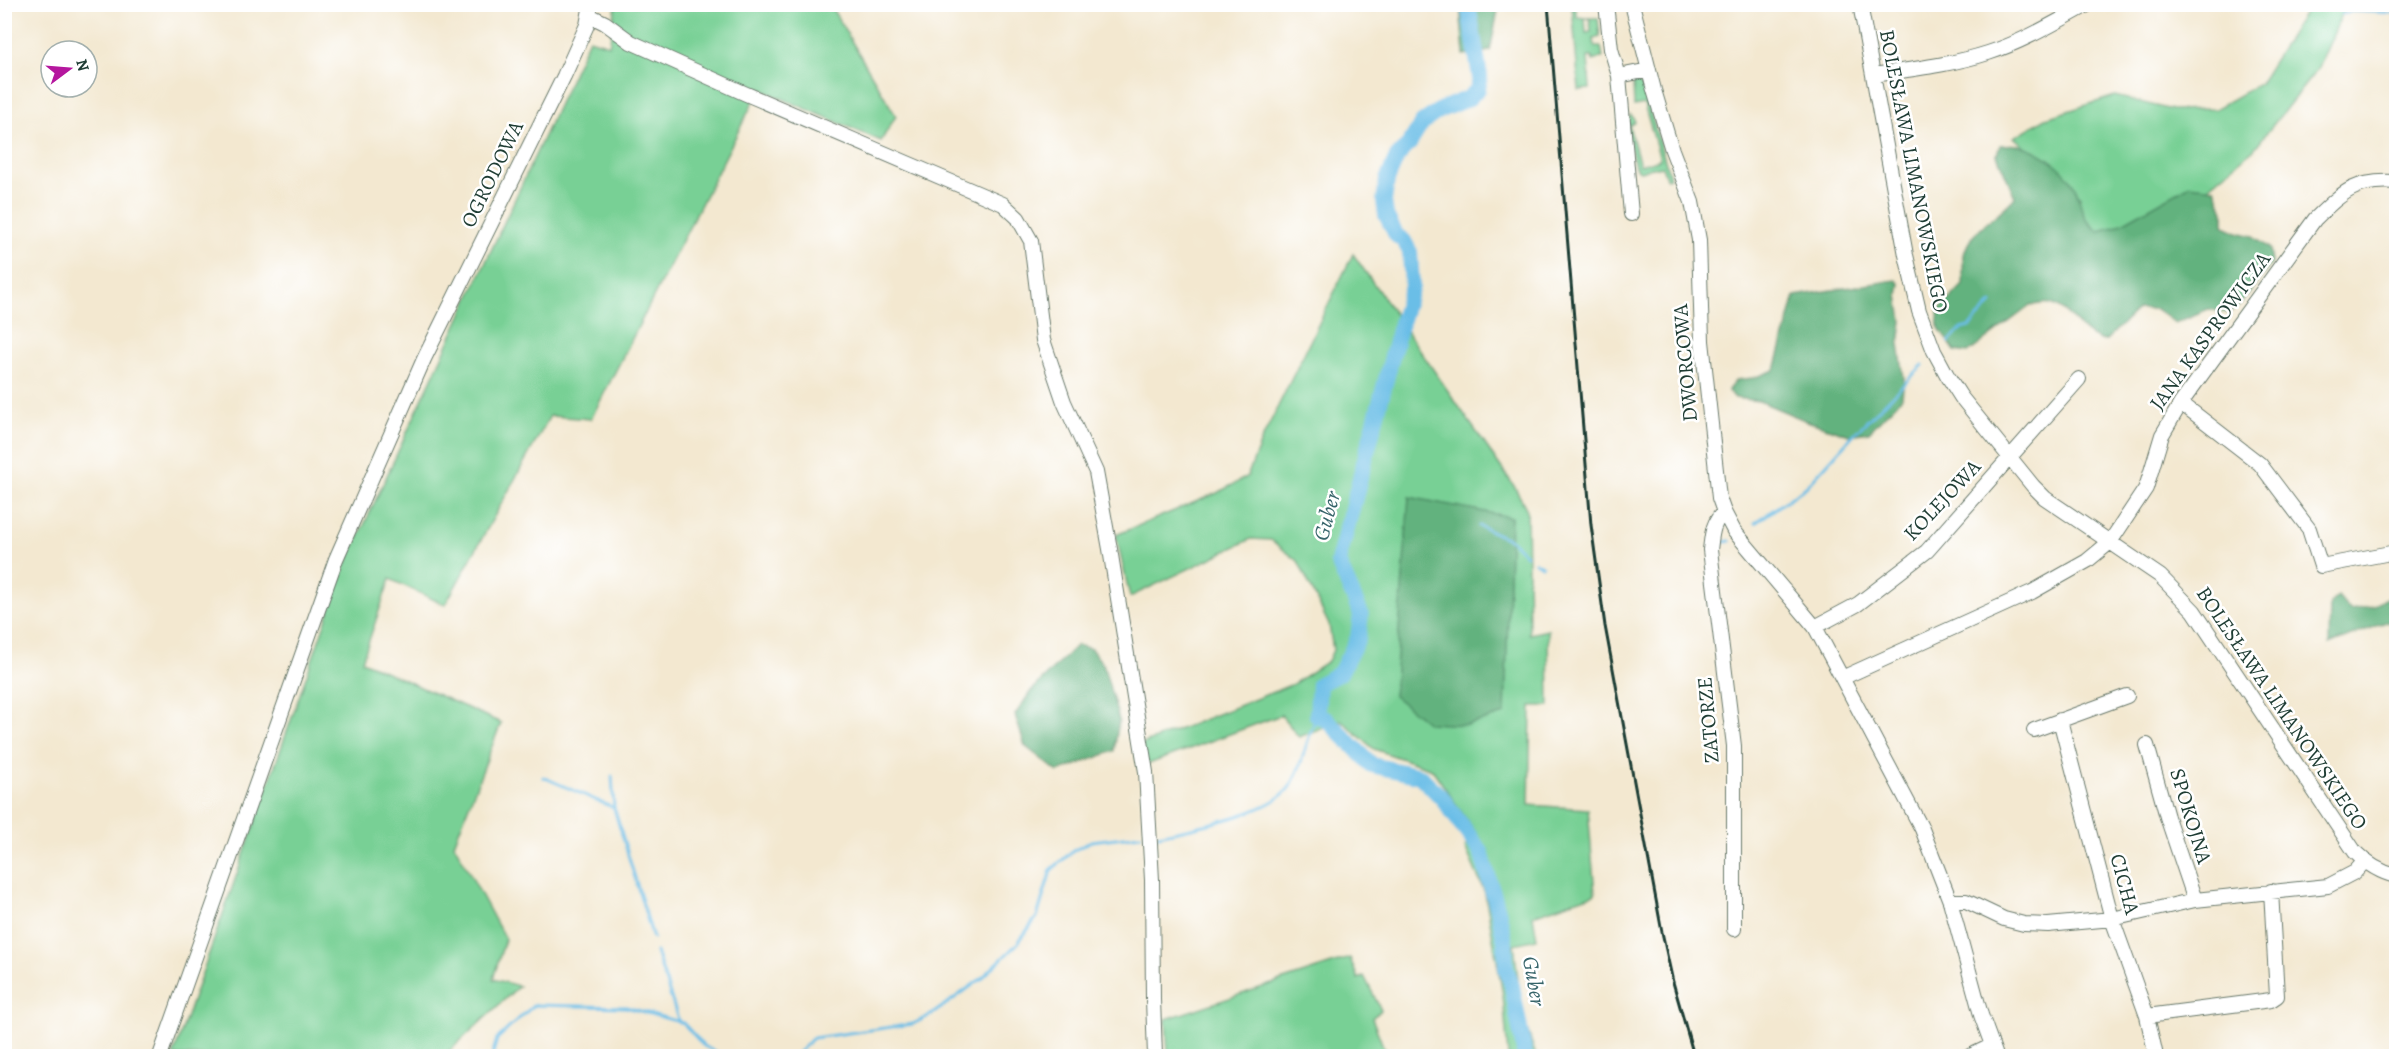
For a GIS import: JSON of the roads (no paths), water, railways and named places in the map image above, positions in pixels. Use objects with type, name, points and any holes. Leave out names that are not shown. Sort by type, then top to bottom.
[{"type":"street","points":[[1606,4],[1611,49],[1619,76],[1631,214]]},
{"type":"street","name":"DWORCOWA","points":[[1632,4],[1672,150],[1692,202],[1699,240],[1702,340],[1719,498],[1734,531],[1815,627],[1922,829],[1950,901],[1981,1016],[1994,1051]]},
{"type":"street","name":"BOLESŁAWA LIMANOWSKIEGO","points":[[1860,4],[1906,255],[1925,330],[1952,382],[2009,458],[2045,498],[2168,582],[2194,611],[2344,837],[2364,862]]},
{"type":"street","points":[[1874,75],[1925,68],[1988,53],[2025,38],[2081,6]]},
{"type":"street","points":[[590,10],[631,42],[1003,204],[1018,218],[1031,242],[1043,340],[1064,402],[1096,472],[1146,772],[1152,880],[1152,999],[1155,1056]]},
{"type":"street","name":"OGRODOWA","points":[[160,1056],[336,560],[424,359],[564,76],[587,25],[590,10]]},
{"type":"street","points":[[1619,76],[1650,70]]},
{"type":"street","name":"JANA KASPROWICZA","points":[[1842,678],[2032,592],[2087,561],[2110,542],[2146,488],[2162,435],[2181,403],[2315,219],[2355,185],[2381,181],[2397,182]]},
{"type":"street","name":"KOLEJOWA","points":[[1815,627],[1858,604],[1927,551],[2079,379]]},
{"type":"street","points":[[2181,403],[2260,464],[2308,529],[2321,566],[2397,552]]},
{"type":"street","name":"ZATORZE","points":[[1724,512],[1716,519],[1712,528],[1710,550],[1734,746],[1734,929]]},
{"type":"street","points":[[2034,730],[2127,696]]},
{"type":"street","name":"CICHA","points":[[2060,720],[2112,919],[2147,1016],[2156,1056]]},
{"type":"street","name":"SPOKOJNA","points":[[2147,745],[2167,817],[2195,900]]},
{"type":"street","points":[[1950,901],[1966,901],[2004,919],[2024,924],[2048,925],[2112,919],[2195,900],[2328,886],[2355,872],[2364,862],[2397,876]]},
{"type":"street","points":[[2147,1016],[2271,1000],[2277,996],[2271,891]]},
{"type":"street","points":[[1970,1056],[1994,1051]]},
{"type":"waterway","name":"Guber","points":[[1468,4],[1480,77],[1478,89],[1469,98],[1440,110],[1422,123],[1409,144],[1397,157],[1387,180],[1384,201],[1386,215],[1396,235],[1404,241],[1410,252],[1412,286],[1338,562],[1361,614],[1358,638],[1340,673],[1319,684],[1317,715],[1327,720],[1372,765],[1420,776],[1442,798],[1481,852],[1505,942],[1506,968],[1512,986],[1525,1056]]},
{"type":"waterway","points":[[2342,14],[2352,11],[2396,13]]},
{"type":"waterway","points":[[1949,342],[1961,329],[1969,327],[1992,303]]},
{"type":"waterway","points":[[1755,523],[1806,487],[1853,435],[1923,365]]},
{"type":"waterway","points":[[1479,526],[1511,540],[1526,555]]},
{"type":"waterway","points":[[1724,542],[1730,541]]},
{"type":"waterway","points":[[1535,562],[1542,566]]},
{"type":"waterway","points":[[1158,835],[1210,824],[1250,812],[1282,795],[1295,777],[1317,715]]},
{"type":"waterway","points":[[612,776],[614,808],[653,938]]},
{"type":"waterway","points":[[543,777],[614,808]]},
{"type":"waterway","points":[[795,1056],[813,1038],[913,1024],[931,1015],[981,979],[1017,944],[1037,917],[1051,870],[1073,851],[1091,841],[1141,835]]},
{"type":"waterway","points":[[656,952],[679,1022]]},
{"type":"waterway","points":[[492,1056],[497,1039],[534,1005],[626,1007],[683,1023],[704,1046],[724,1056]]},
{"type":"railway","points":[[1548,4],[1591,525],[1605,626],[1662,932],[1673,982],[1694,1056]]}]
